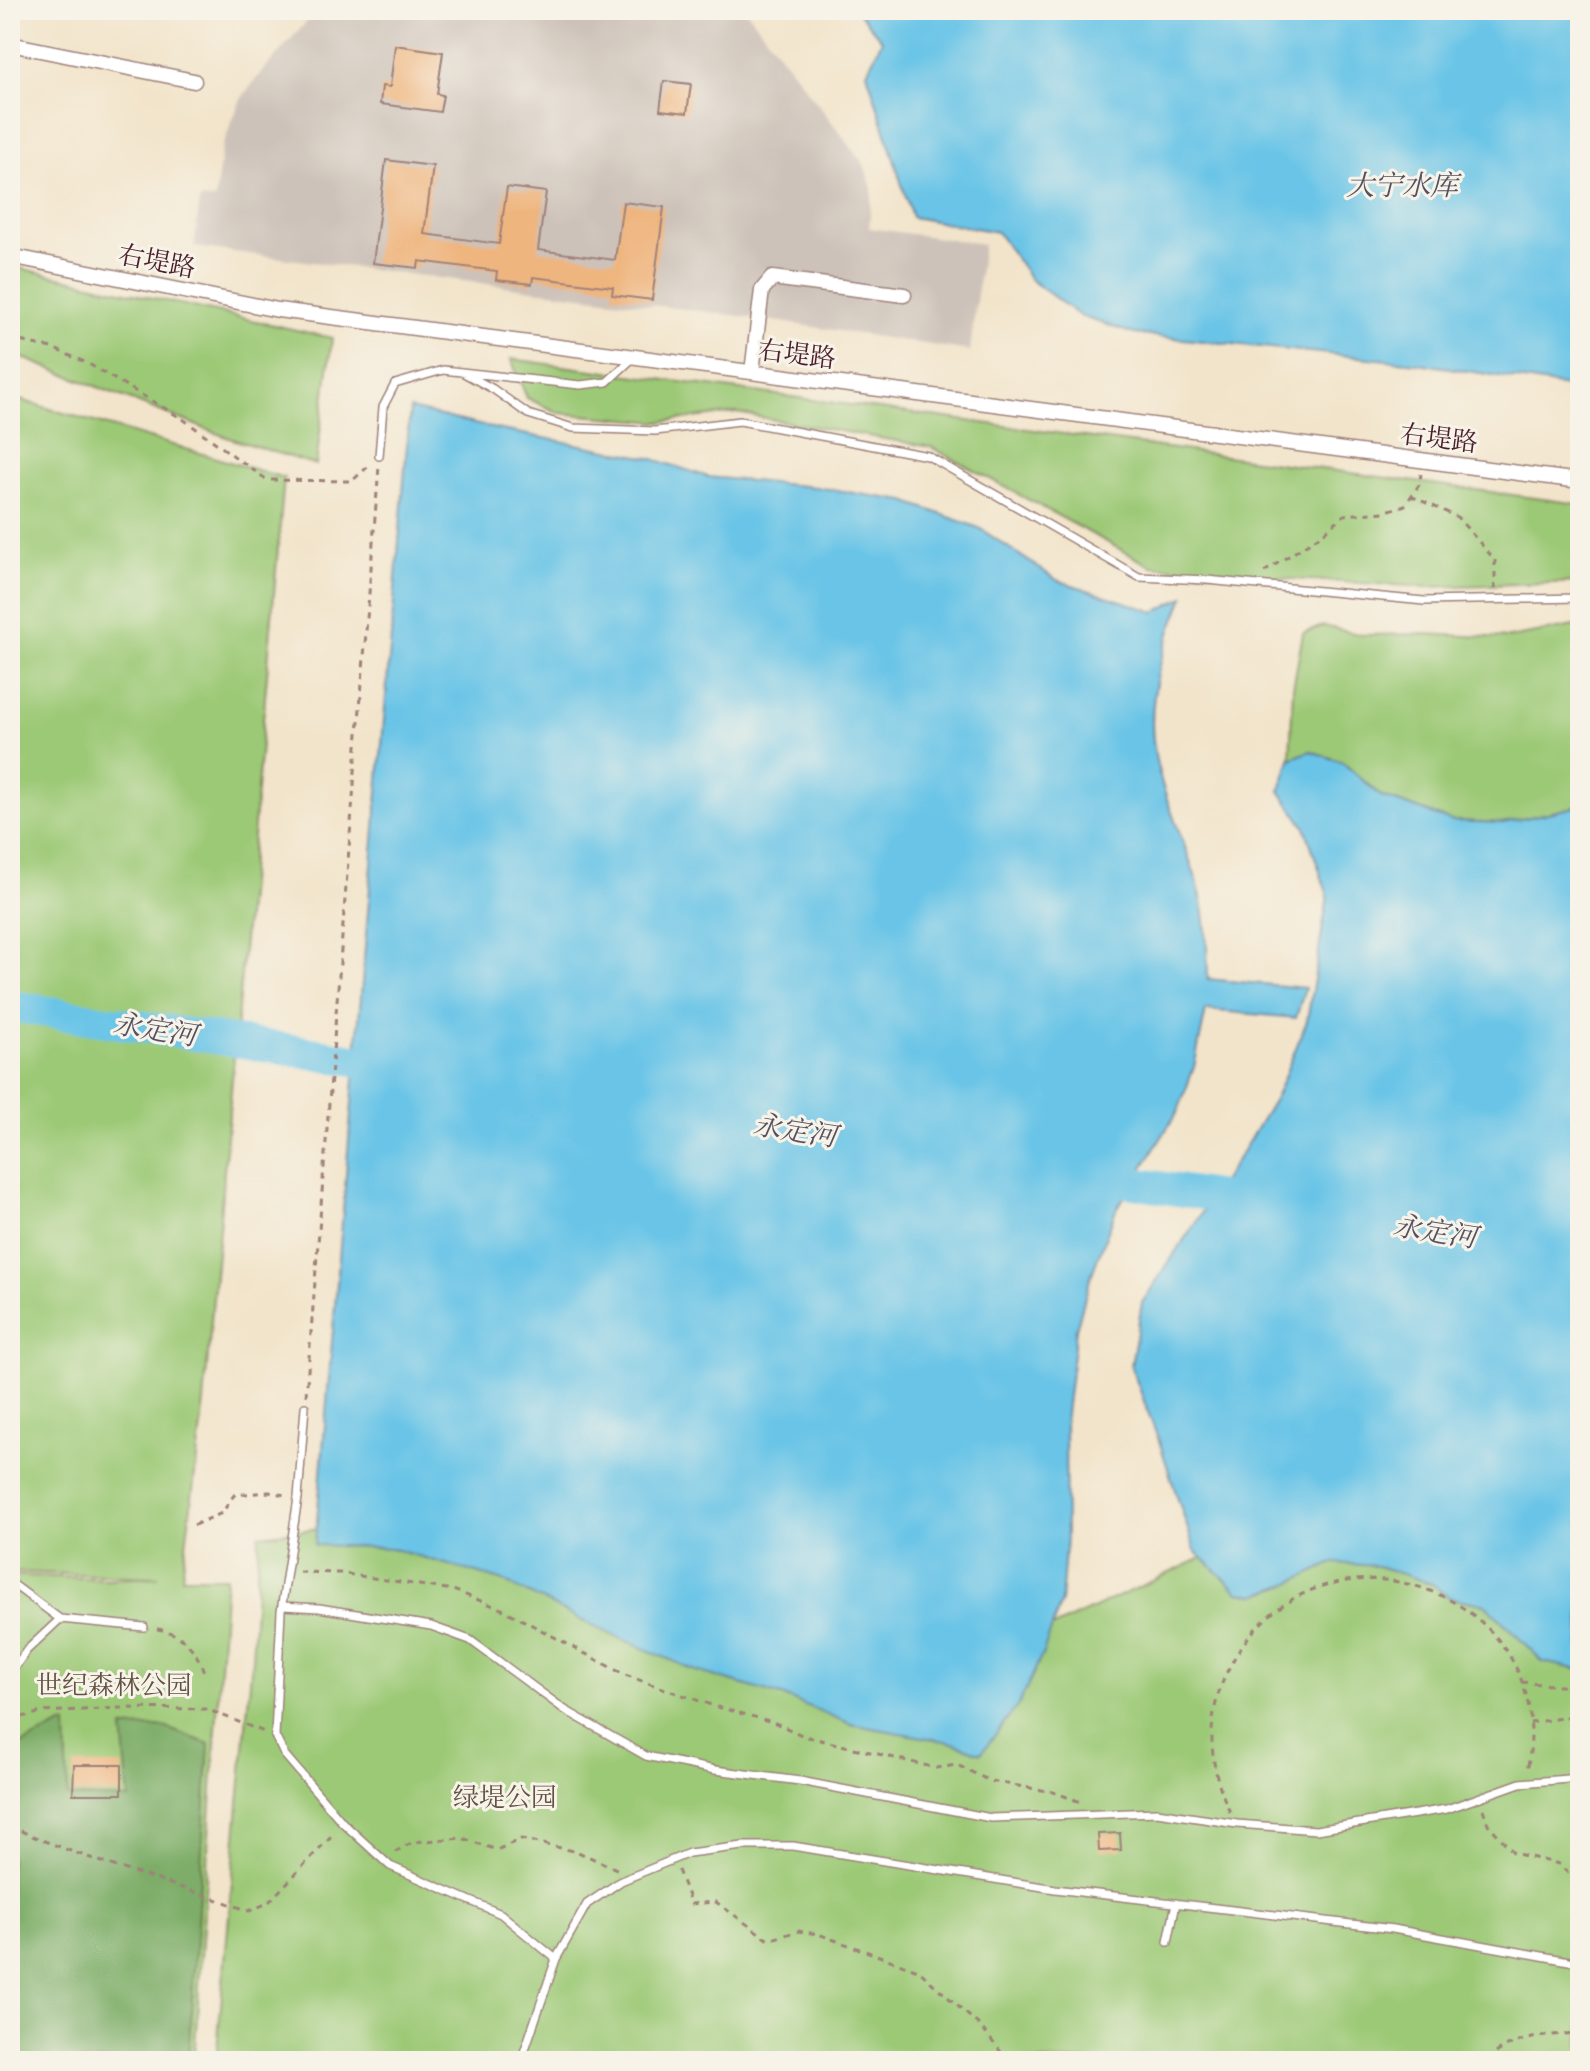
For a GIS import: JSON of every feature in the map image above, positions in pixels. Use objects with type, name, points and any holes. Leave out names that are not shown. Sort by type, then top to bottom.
[{"type":"street","points":[[10,44],[194,81]]},
{"type":"street","name":"右堤路","points":[[10,256],[278,310],[1580,481]]},
{"type":"street","points":[[752,372],[762,290],[772,278],[904,295]]},
{"type":"lane","points":[[379,456],[383,407],[395,384],[443,370],[580,385],[607,382],[635,357]]},
{"type":"lane","points":[[471,374],[528,414],[573,428],[655,431],[740,421],[928,456],[1139,577],[1424,601],[1580,598]]},
{"type":"lane","points":[[305,1407],[298,1498],[282,1606],[275,1736],[284,1754],[343,1823],[390,1866],[501,1914],[556,1959]]},
{"type":"lane","points":[[10,1582],[60,1619],[144,1627]]},
{"type":"lane","points":[[282,1606],[319,1608],[431,1626],[470,1640],[565,1710],[646,1756],[715,1770],[800,1781],[991,1818],[1157,1812],[1237,1824],[1316,1830],[1447,1809],[1524,1783],[1580,1778]]},
{"type":"lane","points":[[10,1674],[27,1650],[60,1619]]},
{"type":"lane","points":[[521,2061],[556,1959],[587,1904],[634,1876],[689,1853],[743,1846],[793,1846],[1055,1889],[1393,1929],[1580,1963]]},
{"type":"lane","points":[[1168,1942],[1176,1903]]},
{"type":"path","points":[[10,339],[52,348],[87,363],[183,419],[267,480],[352,481],[379,456]]},
{"type":"path","points":[[305,1407],[379,456]]},
{"type":"path","points":[[1256,585],[1267,568],[1290,557],[1344,515],[1384,512],[1405,505],[1419,485],[1424,460]]},
{"type":"path","points":[[1411,496],[1457,517],[1495,560],[1496,600]]},
{"type":"path","points":[[10,1494],[17,1488]]},
{"type":"path","points":[[194,1525],[222,1513],[234,1495],[269,1492],[298,1498]]},
{"type":"path","points":[[287,1571],[340,1573],[453,1590],[504,1610],[625,1675],[717,1707],[773,1722],[804,1736],[936,1768],[957,1765],[990,1781],[1053,1792],[1078,1800],[1094,1814]]},
{"type":"path","points":[[1237,1824],[1218,1786],[1211,1739],[1218,1692],[1238,1649],[1271,1614],[1312,1589],[1358,1578],[1406,1582],[1450,1598],[1480,1621],[1504,1649],[1521,1682],[1530,1723],[1530,1756],[1524,1783]]},
{"type":"path","points":[[144,1627],[174,1632],[199,1658],[205,1675]]},
{"type":"path","points":[[1521,1682],[1580,1688]]},
{"type":"path","points":[[10,1720],[42,1712],[120,1708],[206,1709],[275,1736]]},
{"type":"path","points":[[1530,1723],[1580,1715]]},
{"type":"path","points":[[1480,1797],[1488,1824],[1514,1853],[1559,1864],[1580,1885]]},
{"type":"path","points":[[10,1826],[56,1847],[186,1887],[249,1911],[268,1903],[343,1823]]},
{"type":"path","points":[[382,1859],[413,1842],[462,1838],[497,1850],[521,1839],[578,1852],[634,1876]]},
{"type":"path","points":[[678,1858],[678,1872],[691,1904],[716,1902],[769,1940],[798,1931],[818,1934],[918,1970],[980,2026],[1008,2061]]},
{"type":"path","points":[[1487,2061],[1493,2055],[1534,2036],[1580,2033]]},
{"type":"shaded area","points":[[317,10],[746,10],[863,163],[872,188],[869,228],[983,244],[970,351],[756,318],[194,247],[200,199],[215,200],[222,147],[241,99]]},
{"type":"green space","points":[[10,266],[332,338],[316,465],[229,438],[10,353]]},
{"type":"green space","points":[[511,359],[1580,504],[1580,582],[1427,587],[1151,566],[931,447],[736,413],[659,422],[559,413],[527,398]]},
{"type":"green space","points":[[10,397],[284,478],[204,1402],[182,1577],[226,1577],[194,2061],[10,2061],[10,1575],[106,1579],[159,1577],[10,1572]]},
{"type":"green space","points":[[1580,625],[1580,806],[1503,823],[1451,821],[1381,796],[1342,762],[1311,751],[1290,759],[1293,688],[1303,633],[1323,626],[1363,635],[1509,638]]},
{"type":"green space","name":"绿堤公园","points":[[492,1509],[933,1683],[1238,1541],[1580,1589],[1580,2061],[216,2061],[252,1659],[259,1535]]},
{"type":"green space","name":"世纪森林公园","points":[[66,1723],[68,1797],[129,1799],[123,1728],[164,1727],[209,1744],[188,2061],[10,2061],[10,1750]]},
{"type":"water","name":"大宁水库","points":[[856,10],[1580,10],[1580,389],[1418,363],[1134,334],[1080,316],[1031,280],[997,232],[912,217],[867,72],[882,40]]},
{"type":"water","points":[[410,409],[650,458],[708,477],[815,487],[905,501],[979,528],[1057,580],[1155,612],[1184,597],[1156,685],[1153,740],[1161,779],[1200,893],[1208,979],[1305,988],[1296,1018],[1206,1010],[1194,1067],[1178,1111],[1115,1212],[1090,1279],[1076,1329],[1065,1422],[1066,1539],[1061,1602],[1043,1653],[1019,1704],[981,1753],[950,1742],[851,1724],[788,1698],[696,1671],[606,1632],[501,1580],[390,1548],[315,1545]]},
{"type":"water","points":[[1310,751],[1342,762],[1381,796],[1451,821],[1503,823],[1580,806],[1580,1670],[1543,1662],[1485,1604],[1450,1598],[1432,1584],[1378,1566],[1333,1563],[1256,1595],[1239,1592],[1195,1551],[1131,1366],[1142,1303],[1277,1094],[1307,1021],[1328,896],[1305,827],[1280,791],[1290,759]]},
{"type":"building","points":[[395,45],[443,52],[437,94],[443,95],[440,112],[380,104],[382,86],[390,87]]},
{"type":"building","points":[[664,81],[691,84],[687,113],[660,110]]},
{"type":"building","points":[[386,160],[433,166],[424,234],[499,244],[507,187],[546,192],[538,250],[615,260],[623,202],[664,207],[652,300],[612,295],[613,287],[533,277],[532,284],[496,280],[497,271],[419,261],[418,268],[373,263]]},
{"type":"building","points":[[74,1765],[122,1765],[122,1794],[73,1794]]},
{"type":"building","points":[[1120,1833],[1121,1850],[1099,1851],[1098,1834]]},
{"type":"waterway","name":"永定河","points":[[10,1006],[399,1067]]},
{"type":"waterway","name":"永定河","points":[[1089,1176],[1253,1202]]}]
